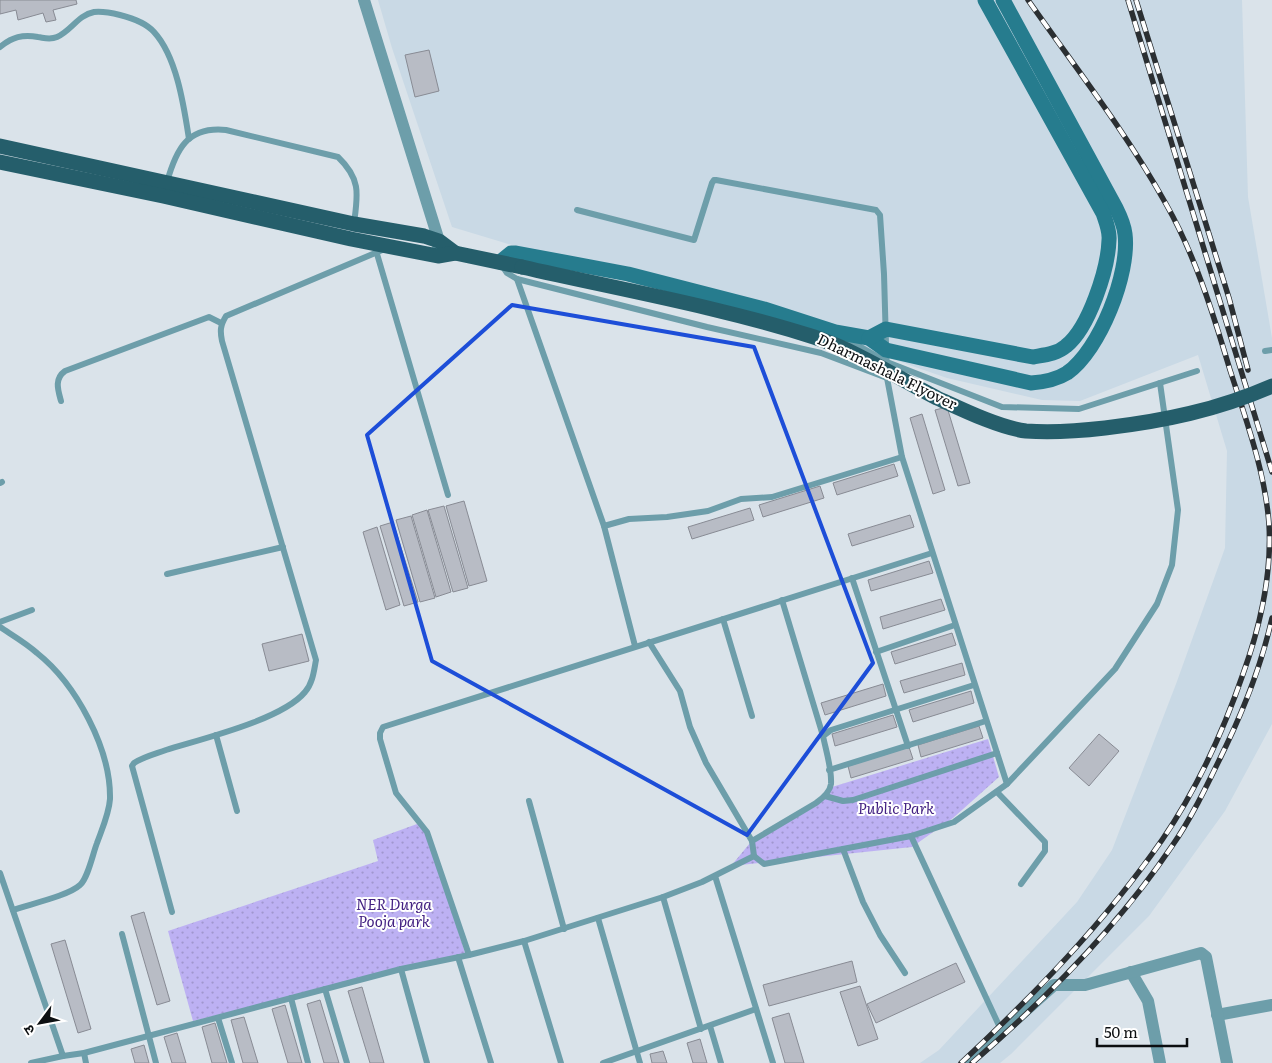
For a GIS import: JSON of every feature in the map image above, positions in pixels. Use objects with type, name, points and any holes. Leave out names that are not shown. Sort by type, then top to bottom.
[{"type":"main road","points":[[0,146],[165,189],[352,232],[390,246],[438,248]]},
{"type":"main road","points":[[0,162],[165,189]]},
{"type":"main road","points":[[352,232],[424,236],[438,248]]},
{"type":"main road","name":"Dharmashala Flyover","points":[[438,248],[500,262],[520,273],[703,308],[816,337],[844,349],[938,398],[1002,425],[1025,431],[1093,429],[1167,419],[1206,410],[1272,386]]},
{"type":"street","points":[[364,0],[438,248]]},
{"type":"street","points":[[869,338],[886,329],[1033,357],[1048,355],[1065,347],[1079,333],[1096,297],[1106,262],[1109,240],[1107,224],[986,0]]},
{"type":"street","points":[[500,262],[511,253],[516,253],[628,274],[764,310],[835,332],[869,338],[886,356],[1031,383],[1049,381],[1066,374],[1080,362],[1090,348],[1110,311],[1123,272],[1125,234],[1120,218],[1003,0]]},
{"type":"street","points":[[966,1063],[1054,985],[1085,984],[1201,953],[1204,954],[1227,1063]]},
{"type":"street","points":[[1131,972],[1148,1001],[1160,1063]]},
{"type":"street","points":[[1217,1015],[1272,1005]]},
{"type":"lane","points":[[0,47],[11,39],[23,35],[48,39],[55,38],[80,18],[93,12],[109,12],[133,18],[153,31],[166,50],[182,96],[189,139]]},
{"type":"lane","points":[[165,189],[174,157],[180,148],[189,139],[201,132],[214,129],[338,157],[347,165],[356,184],[357,196],[352,232]]},
{"type":"lane","points":[[577,210],[692,240],[696,238],[714,180],[876,210],[880,215],[887,378],[902,457],[1007,784]]},
{"type":"lane","points":[[172,912],[132,766],[139,760],[216,735],[282,710],[306,692],[314,675],[316,660],[222,342],[221,323],[226,316],[377,254],[390,246]]},
{"type":"lane","points":[[377,254],[448,495]]},
{"type":"lane","points":[[520,273],[707,327],[821,353],[887,378]]},
{"type":"lane","points":[[520,273],[604,526],[635,646]]},
{"type":"lane","points":[[61,401],[57,380],[60,374],[65,371],[209,317],[221,323]]},
{"type":"lane","points":[[835,332],[1002,407],[1079,409],[1197,371]]},
{"type":"lane","points":[[649,642],[680,691],[690,727],[706,763],[752,841],[754,856],[764,864],[911,836],[954,822],[1007,784],[1115,669],[1157,604],[1172,564],[1178,510],[1160,383]]},
{"type":"lane","points":[[604,526],[629,519],[667,517],[708,511],[742,499],[772,497],[902,457]]},
{"type":"lane","points":[[167,574],[283,547]]},
{"type":"lane","points":[[469,955],[427,832],[396,793],[380,733],[383,727],[932,553]]},
{"type":"lane","points":[[852,578],[908,746]]},
{"type":"lane","points":[[752,841],[816,803],[825,796],[831,785],[823,736],[782,600]]},
{"type":"lane","points":[[0,622],[32,610]]},
{"type":"lane","points":[[724,619],[752,716]]},
{"type":"lane","points":[[876,652],[955,625]]},
{"type":"lane","points":[[0,626],[38,654],[73,692],[89,718],[100,745],[108,776],[110,799],[108,814],[83,882],[73,890],[13,910]]},
{"type":"lane","points":[[823,736],[831,730],[974,685]]},
{"type":"lane","points":[[829,770],[986,721]]},
{"type":"lane","points":[[216,735],[237,810]]},
{"type":"lane","points":[[825,796],[842,801],[853,800],[997,753]]},
{"type":"lane","points":[[997,792],[1045,842],[1045,851],[1021,884]]},
{"type":"lane","points":[[529,801],[564,929]]},
{"type":"lane","points":[[911,836],[1002,1032]]},
{"type":"lane","points":[[843,849],[863,902],[880,935],[905,973]]},
{"type":"lane","points":[[31,1063],[63,1056],[84,1054],[400,969],[458,958],[524,941],[663,897],[702,882],[754,856]]},
{"type":"lane","points":[[0,873],[63,1056]]},
{"type":"lane","points":[[715,876],[772,1063]]},
{"type":"lane","points":[[663,897],[701,1029]]},
{"type":"lane","points":[[598,918],[640,1063]]},
{"type":"lane","points":[[122,934],[156,1063]]},
{"type":"lane","points":[[524,941],[561,1063]]},
{"type":"lane","points":[[458,958],[491,1063]]},
{"type":"lane","points":[[400,969],[427,1063]]},
{"type":"lane","points":[[326,989],[346,1063]]},
{"type":"lane","points":[[292,998],[308,1063]]},
{"type":"lane","points":[[603,1063],[756,1010]]},
{"type":"lane","points":[[218,1018],[232,1063]]},
{"type":"lane","points":[[710,1026],[721,1063]]},
{"type":"lane","points":[[84,1054],[86,1063]]},
{"type":"highlighted area","points":[[512,305],[754,347],[873,663],[747,835],[432,661],[367,435]]},
{"type":"shaded area","points":[[378,0],[1242,0],[1248,197],[1272,338],[1272,724],[1225,811],[1149,916],[1000,1063],[920,1063],[939,1050],[1077,902],[1112,850],[1176,684],[1225,548],[1227,451],[1198,355],[1080,401],[1042,400],[947,378],[895,360],[452,227],[392,48]]},
{"type":"green space","name":"Public Park","points":[[988,739],[999,777],[953,818],[912,847],[731,866],[750,843],[818,805],[832,787]]},
{"type":"green space","name":"NER Durga Pooja park","points":[[417,824],[427,832],[466,956],[193,1021],[168,931],[378,861],[373,840]]},
{"type":"building","points":[[0,0],[76,0],[77,4],[53,10],[56,20],[46,22],[43,13],[18,20],[16,10],[0,14]]},
{"type":"building","points":[[429,50],[439,91],[415,97],[405,55]]},
{"type":"building","points":[[947,407],[970,483],[958,486],[935,410]]},
{"type":"building","points":[[922,414],[945,490],[933,494],[910,418]]},
{"type":"building","points":[[894,464],[898,476],[837,495],[833,483]]},
{"type":"building","points":[[820,486],[824,498],[763,517],[759,505]]},
{"type":"building","points":[[464,501],[487,581],[469,586],[446,506]]},
{"type":"building","points":[[444,506],[468,588],[453,592],[428,510]]},
{"type":"building","points":[[750,508],[754,520],[692,539],[688,527]]},
{"type":"building","points":[[427,510],[451,592],[436,597],[412,515]]},
{"type":"building","points":[[910,515],[914,527],[852,546],[848,534]]},
{"type":"building","points":[[411,516],[435,598],[420,602],[396,520]]},
{"type":"building","points":[[393,522],[418,602],[404,606],[380,526]]},
{"type":"building","points":[[377,527],[400,605],[386,610],[363,532]]},
{"type":"building","points":[[929,561],[933,573],[871,591],[868,580]]},
{"type":"building","points":[[941,599],[945,610],[883,629],[880,617]]},
{"type":"building","points":[[952,633],[956,645],[895,664],[891,652]]},
{"type":"building","points":[[302,634],[309,661],[269,671],[262,644]]},
{"type":"building","points":[[962,663],[965,675],[904,693],[900,681]]},
{"type":"building","points":[[883,684],[886,696],[825,715],[821,703]]},
{"type":"building","points":[[971,691],[974,703],[913,722],[909,710]]},
{"type":"building","points":[[893,715],[897,727],[835,746],[832,734]]},
{"type":"building","points":[[979,726],[983,738],[921,757],[918,745]]},
{"type":"building","points":[[1099,734],[1119,751],[1089,786],[1069,768]]},
{"type":"building","points":[[909,747],[913,759],[851,778],[848,766]]},
{"type":"building","points":[[144,912],[170,1001],[157,1005],[131,916]]},
{"type":"building","points":[[65,940],[91,1029],[78,1033],[51,944]]},
{"type":"building","points":[[852,961],[857,982],[769,1006],[763,985]]},
{"type":"building","points":[[956,963],[965,982],[876,1023],[867,1004]]},
{"type":"building","points":[[860,986],[878,1039],[858,1046],[840,992]]},
{"type":"building","points":[[362,987],[384,1063],[370,1063],[348,991]]},
{"type":"building","points":[[320,1000],[339,1063],[324,1063],[307,1004]]},
{"type":"building","points":[[285,1005],[302,1063],[288,1063],[272,1009]]},
{"type":"building","points":[[789,1013],[804,1063],[785,1063],[772,1018]]},
{"type":"building","points":[[244,1017],[258,1063],[243,1063],[231,1020]]},
{"type":"building","points":[[215,1023],[227,1063],[212,1063],[202,1027]]},
{"type":"building","points":[[177,1033],[186,1063],[172,1063],[164,1037]]},
{"type":"building","points":[[700,1039],[707,1063],[693,1063],[687,1043]]},
{"type":"building","points":[[144,1045],[149,1063],[135,1063],[131,1049]]},
{"type":"building","points":[[663,1051],[667,1063],[652,1063],[650,1054]]},
{"type":"railway","points":[[961,1063],[1042,984],[1093,929],[1140,870],[1175,821],[1208,760],[1235,696],[1255,638],[1264,600],[1269,562],[1267,504],[1259,465],[1210,306],[1186,243],[1151,177],[1100,100],[1028,0]]},
{"type":"railway","points":[[1128,0],[1272,472]]},
{"type":"railway","points":[[1136,0],[1229,298],[1248,370]]},
{"type":"railway","points":[[972,1063],[1027,1014],[1104,934],[1128,906],[1172,846],[1201,797],[1240,715],[1253,683],[1272,618]]}]
